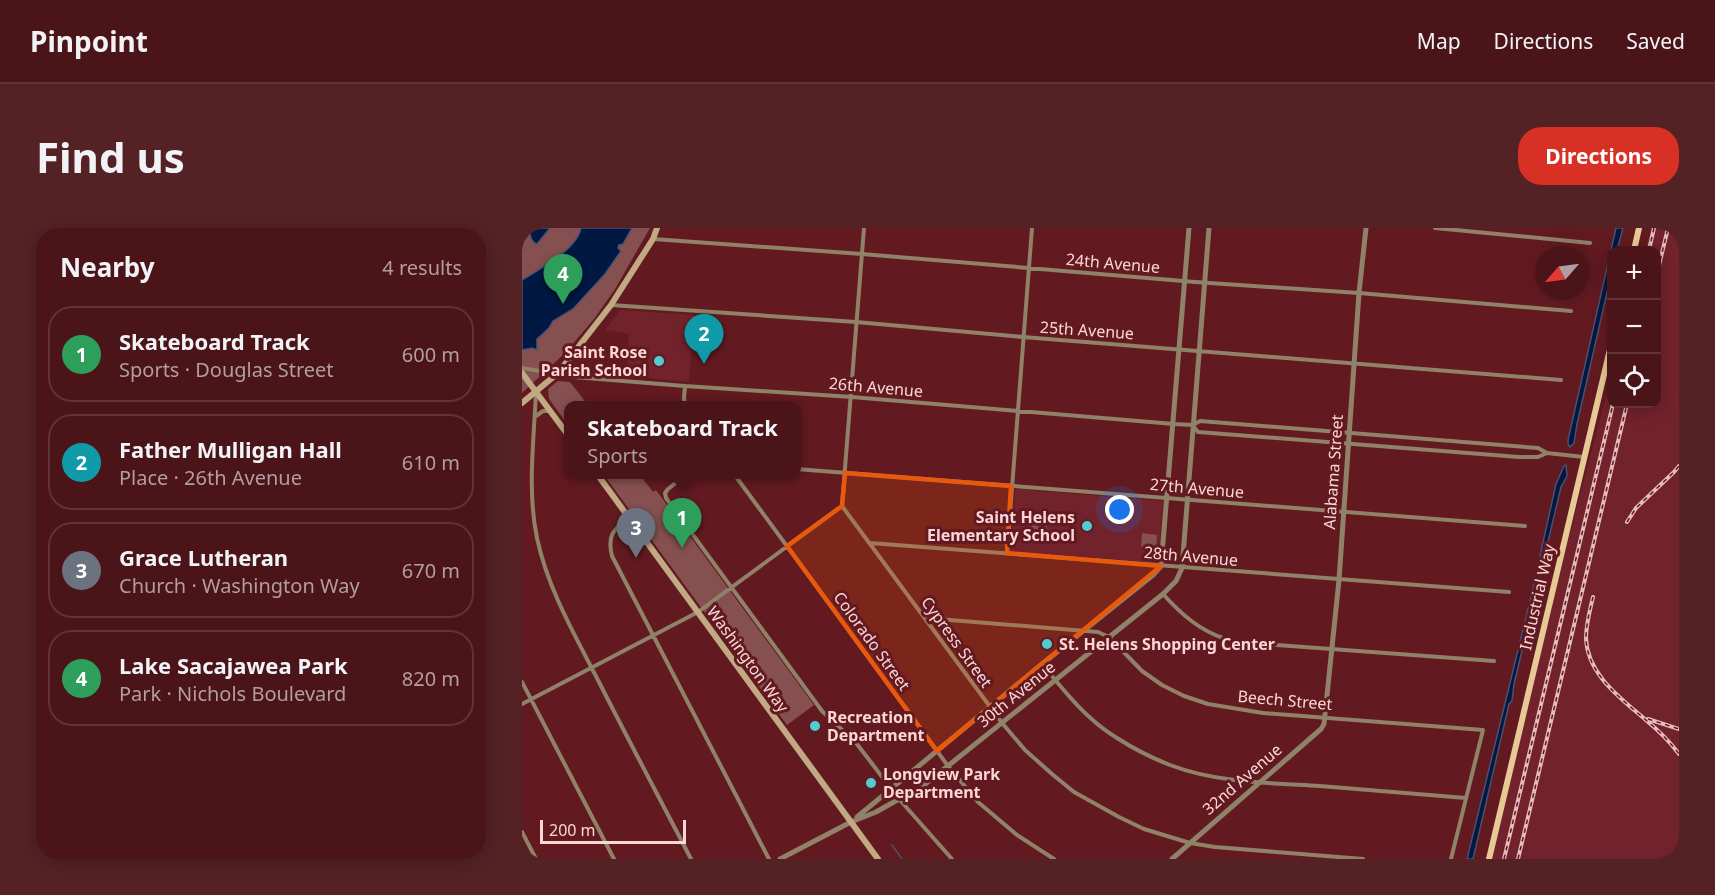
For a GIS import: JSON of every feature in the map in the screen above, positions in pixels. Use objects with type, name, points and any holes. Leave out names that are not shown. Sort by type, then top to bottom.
[{"type":"main road","points":[[522,403],[558,373],[612,305],[653,239],[657,228]]},
{"type":"main road","points":[[1635,246],[1639,228]]},
{"type":"main road","name":"Industrial Way","points":[[1489,859],[1608,354]]},
{"type":"main road","points":[[522,373],[564,430]]},
{"type":"main road","name":"Washington Way","points":[[601,479],[878,859]]},
{"type":"street","points":[[522,704],[698,612],[842,506],[864,228]]},
{"type":"street","points":[[1007,553],[1032,228]]},
{"type":"street","points":[[1161,566],[1189,228]]},
{"type":"street","points":[[1182,568],[1209,228]]},
{"type":"street","name":"Alabama Street","points":[[1326,717],[1366,228]]},
{"type":"street","points":[[1435,228],[1590,243]]},
{"type":"street","name":"24th Avenue","points":[[653,239],[1570,311]]},
{"type":"street","name":"25th Avenue","points":[[612,305],[856,322],[1561,380]]},
{"type":"street","points":[[522,368],[558,373]]},
{"type":"street","name":"26th Avenue","points":[[558,373],[685,386],[852,397],[1173,424],[1193,425],[1200,420],[1350,432],[1538,448],[1547,453],[1584,457]]},
{"type":"street","points":[[685,386],[685,401]]},
{"type":"street","points":[[536,391],[532,505],[537,537],[554,592],[691,859]]},
{"type":"street","points":[[535,416],[543,411],[550,411]]},
{"type":"street","name":"26th Avenue","points":[[1193,425],[1198,432],[1519,457],[1538,457],[1547,453]]},
{"type":"street","name":"27th Avenue","points":[[801,469],[1525,526]]},
{"type":"street","points":[[681,479],[668,489],[665,493],[666,498],[822,711],[857,744],[899,799],[952,859]]},
{"type":"street","name":"Colorado Street","points":[[738,479],[948,766],[978,802],[1017,835],[1054,859]]},
{"type":"street","name":"Cypress Street","points":[[842,506],[1002,723],[1026,750],[1074,792],[1144,829],[1190,843],[1363,859]]},
{"type":"street","points":[[628,518],[615,528],[611,539],[610,549],[616,565],[769,859]]},
{"type":"street","name":"28th Avenue","points":[[870,543],[1509,592]]},
{"type":"street","name":"30th Avenue","points":[[851,822],[1042,664],[1154,576],[1161,566]]},
{"type":"street","name":"30th Avenue","points":[[780,859],[851,822],[876,812],[924,785],[1163,594],[1176,581],[1182,568]]},
{"type":"street","points":[[1163,594],[1181,614],[1201,628],[1226,639],[1494,661]]},
{"type":"street","points":[[924,618],[1098,632],[1109,637]]},
{"type":"street","name":"Beech Street","points":[[1109,637],[1142,671],[1184,696],[1208,704],[1233,709],[1483,730],[1466,798]]},
{"type":"street","points":[[1042,664],[1071,699],[1115,737],[1171,765],[1195,772],[1260,782],[1466,798],[1451,859]]},
{"type":"street","points":[[522,682],[614,859]]},
{"type":"street","name":"32nd Avenue","points":[[1172,859],[1321,729],[1326,717]]},
{"type":"street","points":[[522,831],[536,859]]},
{"type":"highlighted area","points":[[845,473],[1011,486],[1007,553],[1161,566],[937,751],[787,546],[842,506]]},
{"type":"shaded area","points":[[522,228],[650,228],[615,289],[594,319],[564,354],[522,393]]},
{"type":"shaded area","points":[[1651,228],[1679,228],[1679,859],[1489,859],[1531,682],[1607,392],[1607,408],[1661,408],[1661,246],[1646,246]]},
{"type":"shaded area","name":"Saint Rose Parish School","points":[[620,310],[694,315],[689,382],[627,376],[629,334],[605,330]]},
{"type":"shaded area","points":[[558,381],[570,382],[585,401],[564,401],[564,420],[549,399],[548,389]]},
{"type":"shaded area","points":[[607,479],[643,479],[653,492],[656,490],[814,705],[787,725]]},
{"type":"shaded area","name":"Saint Helens Elementary School","points":[[1015,489],[1163,501],[1158,563],[1010,551]]},
{"type":"shaded area","points":[[1027,523],[1047,525],[1046,536],[1026,534]]},
{"type":"shaded area","points":[[1142,533],[1157,535],[1156,549],[1141,547]]},
{"type":"water","points":[[530,228],[550,228],[537,244],[531,238]]},
{"type":"water","points":[[581,228],[632,228],[623,244],[619,245],[618,248],[621,251],[605,274],[573,309],[553,321],[537,339],[537,350],[532,348],[522,350],[522,280],[565,251],[578,236]]},
{"type":"water","points":[[1616,228],[1623,228],[1618,246],[1612,246]]},
{"type":"water","points":[[1607,268],[1607,293],[1574,443],[1570,447],[1568,440]]},
{"type":"water","points":[[1566,465],[1567,476],[1561,487],[1473,859],[1467,859],[1556,484]]},
{"type":"waterway","points":[[892,845],[902,859]]},
{"type":"railway","points":[[1650,246],[1654,228]]},
{"type":"railway","points":[[1661,257],[1668,228]]},
{"type":"railway","points":[[1504,859],[1612,408]]},
{"type":"railway","points":[[1518,859],[1626,408]]},
{"type":"railway","points":[[1627,522],[1636,508],[1679,466]]},
{"type":"railway","points":[[1593,597],[1586,638],[1592,663],[1599,675],[1617,695],[1660,733],[1679,754]]},
{"type":"railway","points":[[1648,719],[1679,729]]},
{"type":"place","name":"Lake Sacajawea Park","points":[[563,304]]},
{"type":"place","name":"Saint Rose Parish School","points":[[659,361]]},
{"type":"place","name":"Father Mulligan Hall","points":[[704,364]]},
{"type":"place","name":"Saint Helens Elementary School","points":[[1087,526]]},
{"type":"place","name":"Skateboard Track","points":[[682,548]]},
{"type":"place","name":"Grace Lutheran","points":[[636,558]]},
{"type":"place","name":"St. Helens Shopping Center","points":[[1047,644]]},
{"type":"place","name":"Recreation Department","points":[[815,726]]},
{"type":"place","name":"Longview Park Department","points":[[871,783]]}]
